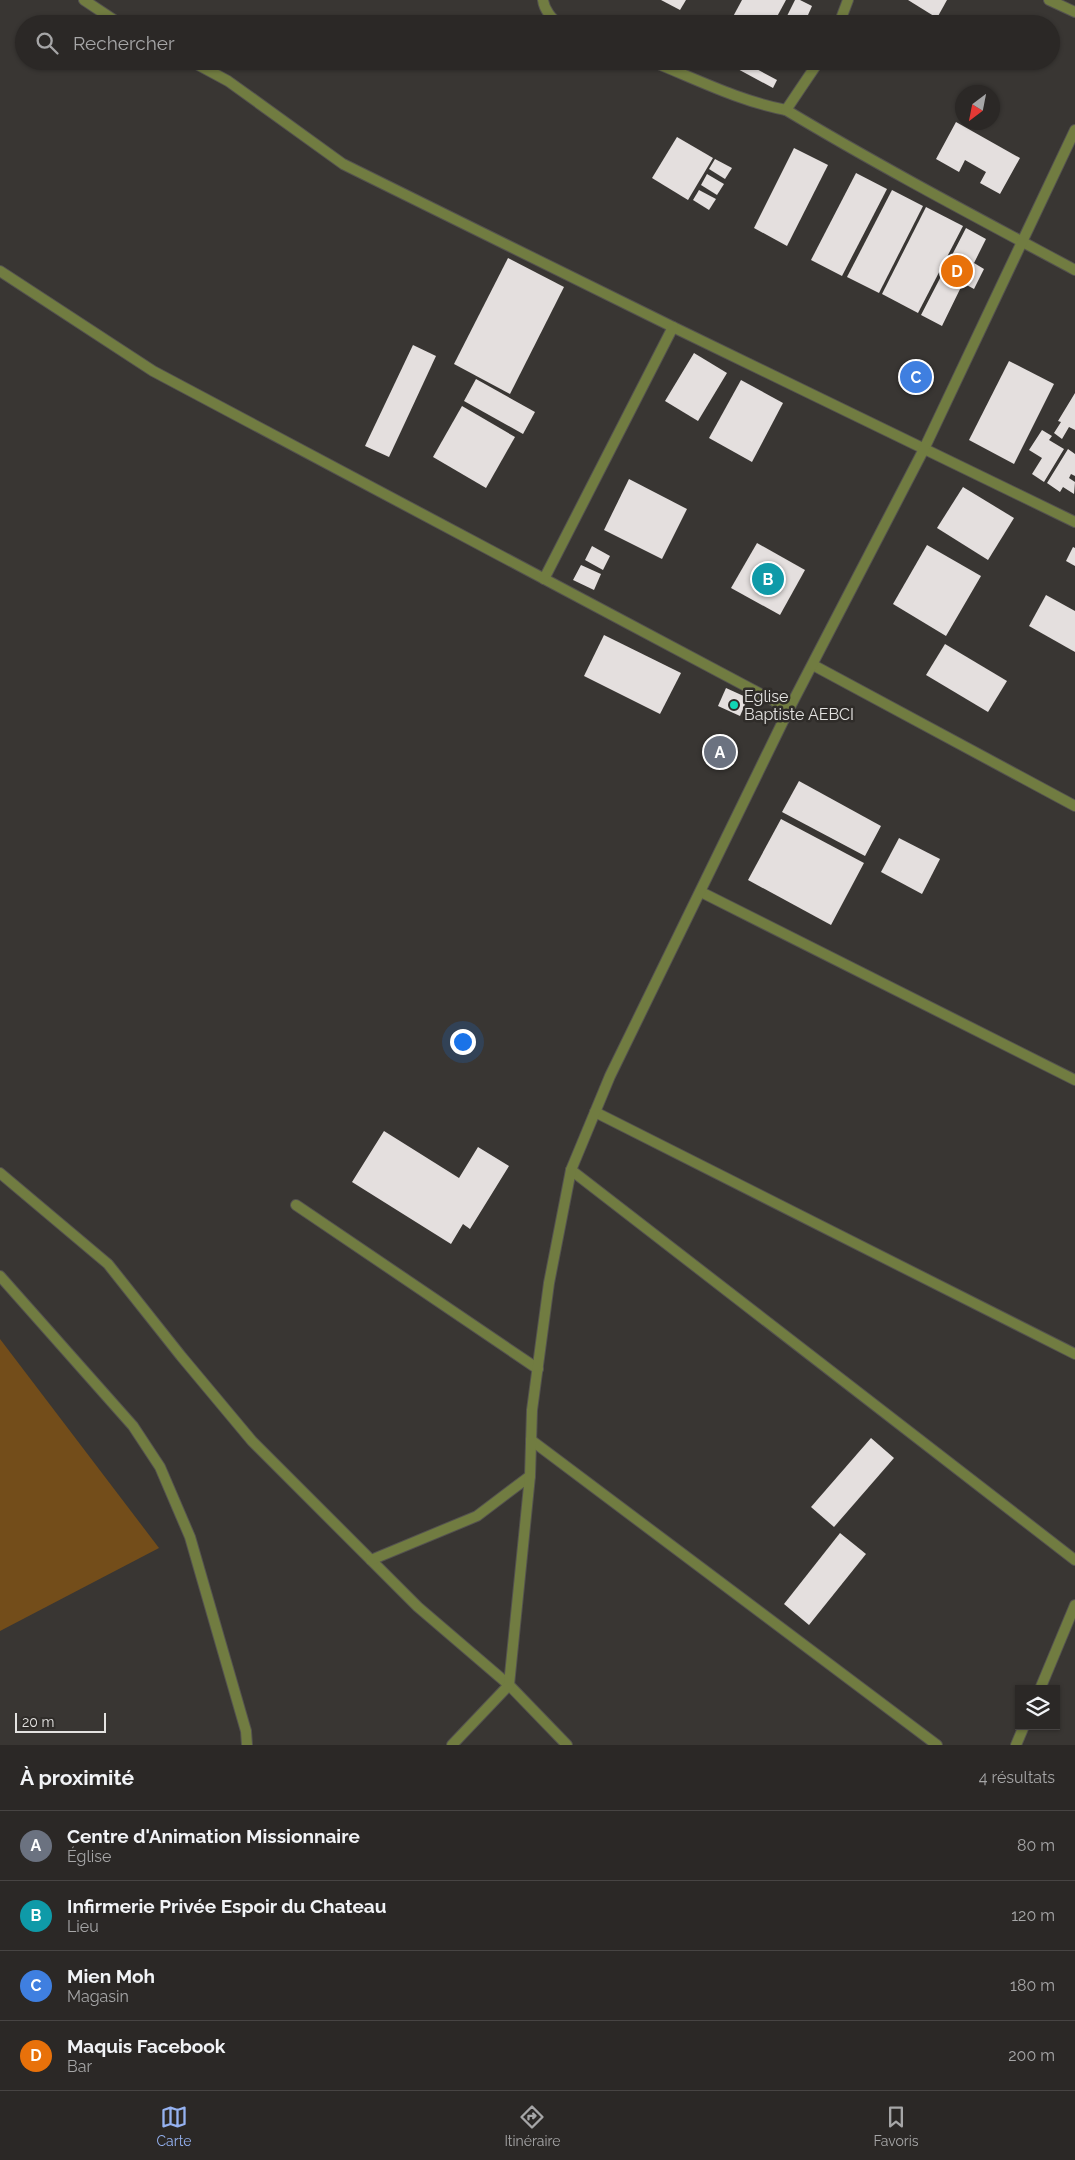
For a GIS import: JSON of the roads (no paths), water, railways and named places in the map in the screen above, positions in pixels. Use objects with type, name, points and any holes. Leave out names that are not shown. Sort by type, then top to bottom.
[{"type":"street","points":[[84,0],[106,15]]},
{"type":"street","points":[[543,0],[544,6],[551,15]]},
{"type":"street","points":[[843,15],[848,0]]},
{"type":"street","points":[[1049,0],[1075,12]]},
{"type":"street","points":[[208,70],[228,81],[343,164],[1075,522]]},
{"type":"street","points":[[674,70],[768,107],[786,110],[878,165],[936,194],[1075,270]]},
{"type":"street","points":[[786,110],[813,70]]},
{"type":"street","points":[[452,1745],[509,1685],[530,1476],[532,1410],[549,1283],[571,1170],[610,1076],[789,709],[924,449],[1075,130]]},
{"type":"street","points":[[0,271],[153,371],[789,709]]},
{"type":"street","points":[[544,579],[673,327]]},
{"type":"street","points":[[813,665],[1075,806]]},
{"type":"street","points":[[701,892],[1075,1080]]},
{"type":"street","points":[[595,1112],[1075,1354]]},
{"type":"street","points":[[571,1170],[1075,1560]]},
{"type":"street","points":[[0,1173],[108,1264],[252,1441],[418,1607],[509,1685],[567,1745]]},
{"type":"street","points":[[296,1205],[538,1369]]},
{"type":"street","points":[[0,1276],[134,1426],[160,1467],[190,1537],[246,1731],[246,1745]]},
{"type":"street","points":[[531,1440],[937,1745]]},
{"type":"street","points":[[371,1560],[477,1516],[530,1476]]},
{"type":"street","points":[[1042,1685],[1075,1605]]},
{"type":"street","points":[[1016,1745],[1022,1730]]},
{"type":"place","name":"Maquis Facebook","points":[[957,271]]},
{"type":"place","name":"Mien Moh","points":[[916,377]]},
{"type":"place","name":"Infirmerie Privée Espoir du Chateau","points":[[768,579]]},
{"type":"place","name":"Eglise Baptiste AEBCI","points":[[734,705]]},
{"type":"place","name":"Centre d'Animation Missionnaire","points":[[720,752]]}]
